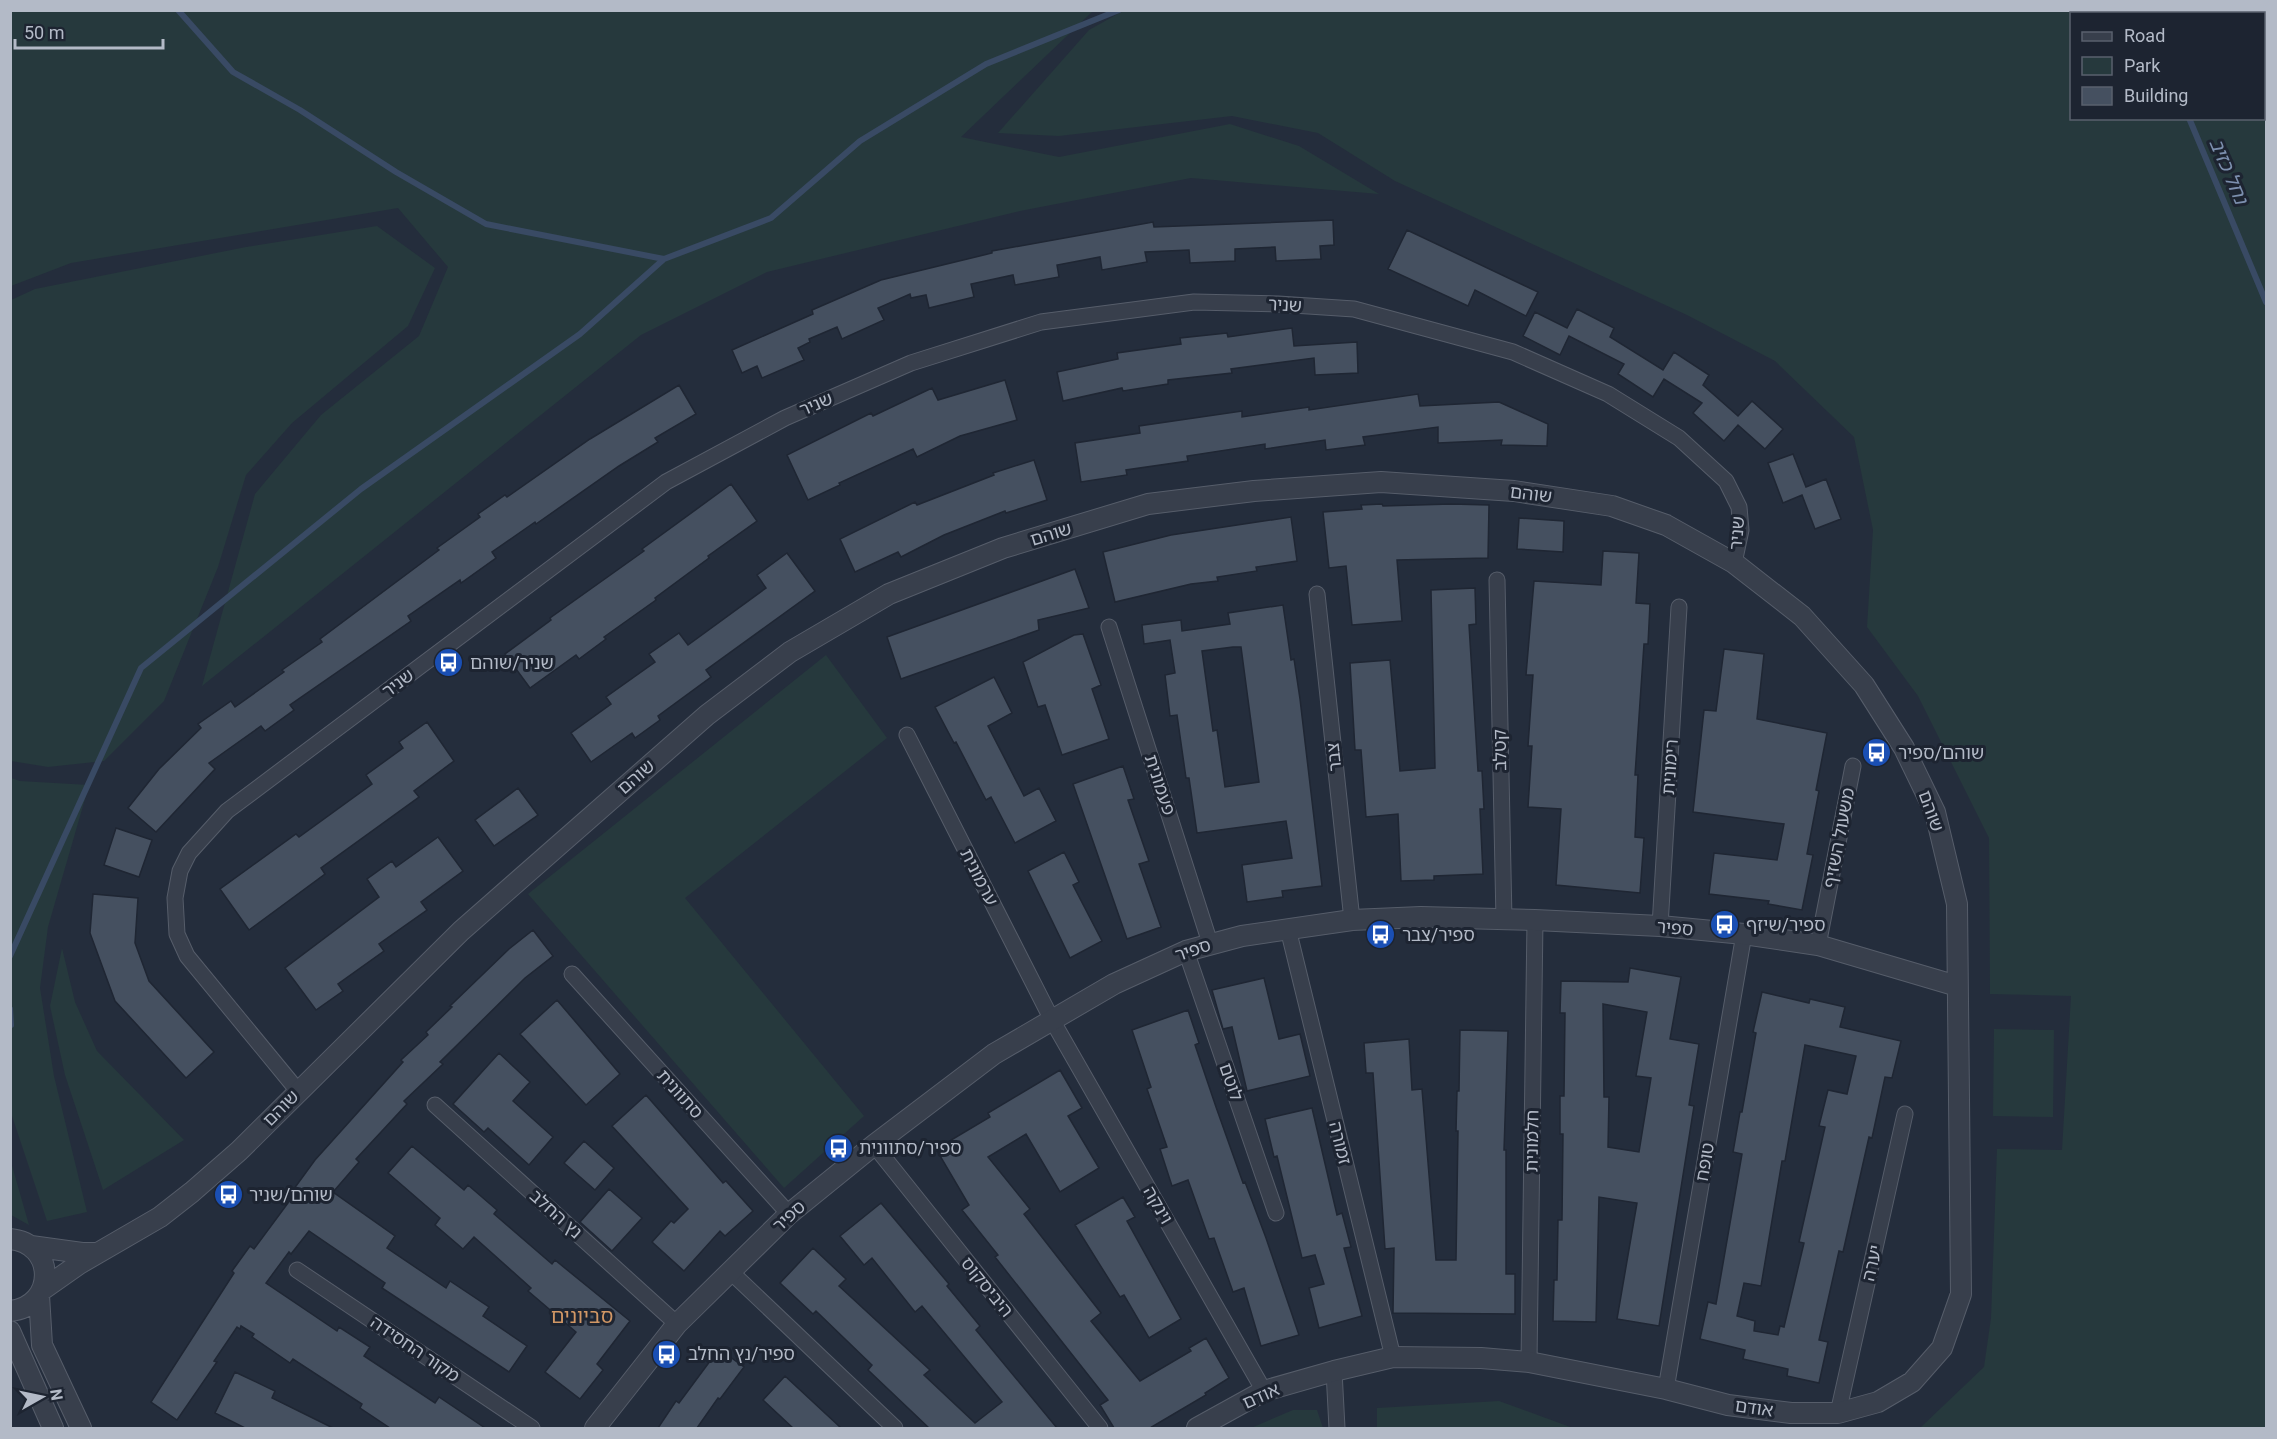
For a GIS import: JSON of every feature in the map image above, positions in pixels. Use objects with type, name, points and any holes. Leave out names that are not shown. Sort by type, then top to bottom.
[{"type":"street","name":"שניר","points":[[298,1091],[187,956],[177,934],[175,897],[180,871],[189,853],[227,811],[666,482],[786,418],[911,363],[1041,322],[1194,302],[1354,309],[1513,352],[1608,394],[1679,438],[1726,481],[1739,507],[1741,530],[1734,563]]},
{"type":"street","name":"שוהם","points":[[10,1311],[32,1303],[41,1292],[80,1264],[160,1217],[192,1192],[238,1151],[461,931],[707,715],[790,652],[889,594],[1003,548],[1149,504],[1254,491],[1381,482],[1514,491],[1612,506],[1666,525],[1734,563],[1802,616],[1864,685],[1904,748],[1935,812],[1957,904],[1957,986]]},
{"type":"street","name":"קטלב","points":[[1497,580],[1504,920]]},
{"type":"street","name":"צבר","points":[[1317,594],[1352,920]]},
{"type":"street","name":"רימונית","points":[[1660,926],[1679,607]]},
{"type":"street","name":"פעמונית","points":[[1109,627],[1210,943]]},
{"type":"street","name":"ערמונית","points":[[906,735],[1053,1020]]},
{"type":"street","name":"משעול השזיף","points":[[1818,945],[1853,766]]},
{"type":"street","name":"ספיר","points":[[598,1428],[677,1324],[789,1214],[874,1145],[994,1054],[1114,984],[1186,951],[1210,943],[1352,920],[1421,917],[1660,926],[1744,934],[1818,945],[1957,986]]},
{"type":"street","name":"חלמונית","points":[[1529,1362],[1536,920]]},
{"type":"street","name":"זמורה","points":[[1287,929],[1393,1358]]},
{"type":"street","name":"טופח","points":[[1666,1389],[1744,934]]},
{"type":"street","name":"לוטם","points":[[1186,951],[1276,1213]]},
{"type":"street","name":"סתוונית","points":[[572,974],[789,1214]]},
{"type":"street","name":"אודם","points":[[1197,1428],[1264,1391],[1334,1371],[1393,1358],[1481,1358],[1529,1362],[1666,1389],[1728,1405],[1791,1413],[1838,1413],[1878,1402],[1912,1382],[1942,1348],[1960,1294],[1957,986]]},
{"type":"street","name":"וינקה","points":[[1053,1020],[1264,1391]]},
{"type":"street","name":"נץ החלב","points":[[435,1105],[677,1324]]},
{"type":"street","name":"יערה","points":[[1838,1413],[1905,1114]]},
{"type":"street","name":"היביסקוס","points":[[874,1145],[1100,1428]]},
{"type":"street","points":[[10,1239],[31,1246],[82,1253],[100,1253]]},
{"type":"street","points":[[31,1246],[43,1261],[45,1280],[41,1292],[42,1345],[81,1428]]},
{"type":"street","name":"מקור החסידה","points":[[297,1270],[532,1428]]},
{"type":"street","points":[[731,1272],[895,1428]]},
{"type":"street","points":[[10,1330],[53,1428]]},
{"type":"street","points":[[1334,1371],[1337,1428]]},
{"type":"green space","points":[[11,10],[1093,11],[961,137],[1059,157],[1230,124],[1299,146],[1379,194],[1191,178],[1020,211],[767,272],[641,335],[202,686],[255,494],[321,415],[419,336],[448,267],[398,208],[71,263],[11,286]]},
{"type":"green space","points":[[1123,11],[2266,11],[2266,1428],[1920,1428],[1984,1367],[1991,1318],[1997,1149],[2062,1150],[2071,996],[1990,994],[1989,838],[1918,696],[1867,627],[1873,530],[1854,437],[1775,361],[1687,315],[1395,181],[1318,133],[1232,116],[1059,136],[998,133],[1089,30]]},
{"type":"green space","points":[[377,226],[435,268],[408,326],[292,423],[246,475],[218,567],[164,701],[104,761],[48,767],[11,761],[11,300],[35,289],[246,247]]},
{"type":"green space","points":[[826,655],[887,738],[685,898],[864,1116],[784,1188],[528,894]]},
{"type":"green space","points":[[11,778],[20,781],[89,785],[48,927],[40,988],[54,1076],[87,1212],[47,1221],[11,1113]]},
{"type":"green space","points":[[62,948],[75,1002],[97,1051],[184,1140],[103,1190],[65,1075],[50,1006]]},
{"type":"green space","points":[[1994,1029],[2054,1030],[2053,1117],[1993,1116]]},
{"type":"green space","points":[[11,1162],[29,1225],[11,1215]]},
{"type":"green space","points":[[1499,1401],[1573,1428],[1377,1428],[1377,1408]]},
{"type":"green space","points":[[1293,1410],[1317,1410],[1323,1428],[1251,1428]]},
{"type":"building","points":[[1333,220],[1334,245],[1320,246],[1321,259],[1276,261],[1275,247],[1235,249],[1235,261],[1190,263],[1189,250],[1145,252],[1147,262],[1102,270],[1100,257],[1057,265],[1059,277],[1015,285],[1013,275],[971,284],[974,297],[929,308],[926,295],[911,298],[910,294],[878,308],[884,320],[842,339],[837,327],[809,339],[810,342],[798,348],[804,360],[762,378],[757,366],[742,373],[732,350],[813,314],[812,310],[881,280],[992,253],[992,251],[1153,222],[1154,227]]},
{"type":"building","points":[[1407,230],[1538,292],[1526,316],[1475,290],[1468,306],[1388,269]]},
{"type":"building","points":[[1577,309],[1614,328],[1610,337],[1663,370],[1674,352],[1709,375],[1703,385],[1738,416],[1752,401],[1783,429],[1765,449],[1738,425],[1724,441],[1693,413],[1702,403],[1664,379],[1653,397],[1618,374],[1624,364],[1569,336],[1560,355],[1523,336],[1535,312],[1567,328]]},
{"type":"building","points":[[1292,328],[1294,346],[1357,342],[1358,373],[1315,375],[1314,358],[1231,369],[1232,373],[1168,380],[1168,384],[1123,391],[1122,388],[1063,401],[1057,372],[1118,359],[1117,353],[1181,344],[1180,338],[1227,333],[1228,337]]},
{"type":"building","points":[[1005,380],[1017,420],[960,436],[917,457],[913,449],[808,500],[787,455],[871,413],[873,416],[932,388],[938,400]]},
{"type":"building","points":[[679,385],[696,414],[655,438],[658,442],[492,552],[496,558],[408,616],[411,621],[290,705],[294,710],[265,731],[261,726],[209,763],[215,769],[156,832],[128,808],[159,769],[201,728],[198,724],[231,701],[235,707],[284,672],[282,670],[322,642],[320,639],[480,517],[478,514],[505,495],[507,497],[590,439]]},
{"type":"building","points":[[1418,394],[1420,406],[1499,402],[1548,424],[1547,446],[1501,445],[1502,440],[1438,443],[1438,427],[1363,437],[1365,445],[1326,450],[1325,440],[1265,449],[1265,444],[1187,456],[1188,461],[1126,470],[1127,475],[1081,482],[1075,443],[1140,433],[1139,426],[1242,411],[1242,417],[1309,407],[1309,410]]},
{"type":"building","points":[[1793,454],[1806,487],[1826,479],[1841,519],[1815,529],[1802,495],[1783,503],[1768,463]]},
{"type":"building","points":[[1034,460],[1047,500],[1006,513],[1005,511],[944,535],[901,557],[898,552],[855,572],[840,539],[915,502],[917,505],[994,475],[993,473]]},
{"type":"building","points":[[731,484],[757,521],[708,556],[709,558],[604,637],[606,639],[579,659],[576,655],[530,688],[505,654]]},
{"type":"building","points":[[1382,504],[1383,506],[1489,505],[1488,558],[1397,560],[1402,621],[1352,625],[1346,566],[1329,568],[1323,512],[1362,509],[1361,505]]},
{"type":"building","points":[[1291,517],[1297,561],[1256,567],[1257,571],[1217,577],[1218,581],[1191,584],[1115,602],[1103,552],[1171,535]]},
{"type":"building","points":[[1519,518],[1564,521],[1563,552],[1517,549]]},
{"type":"building","points":[[1603,551],[1639,553],[1636,603],[1650,604],[1648,644],[1644,644],[1635,775],[1638,775],[1635,837],[1644,838],[1640,893],[1556,885],[1561,809],[1528,807],[1532,746],[1528,746],[1533,675],[1526,675],[1534,581],[1601,585]]},
{"type":"building","points":[[787,553],[815,591],[706,670],[711,677],[658,716],[660,720],[635,738],[632,733],[591,762],[571,733],[611,704],[606,697],[655,662],[649,654],[679,633],[688,645],[766,588],[757,575]]},
{"type":"building","points":[[1075,569],[1089,608],[1038,620],[1039,630],[901,679],[887,637]]},
{"type":"building","points":[[1475,588],[1476,624],[1469,625],[1478,771],[1482,771],[1484,809],[1480,809],[1483,874],[1434,876],[1434,880],[1401,881],[1398,814],[1366,817],[1361,750],[1355,750],[1350,663],[1390,660],[1400,771],[1435,768],[1431,590]]},
{"type":"building","points":[[1283,605],[1291,660],[1294,659],[1300,699],[1322,886],[1282,891],[1283,897],[1247,902],[1242,865],[1292,858],[1286,821],[1197,833],[1177,715],[1170,716],[1165,675],[1175,673],[1170,640],[1144,644],[1142,625],[1181,620],[1182,631],[1230,624],[1228,613]],"holes":[[[1241,647],[1259,782],[1225,787],[1217,730],[1213,731],[1202,651]]]},
{"type":"building","points":[[1083,634],[1101,685],[1092,689],[1109,739],[1062,755],[1045,705],[1038,707],[1023,662],[1074,635]]},
{"type":"building","points":[[1724,649],[1764,654],[1757,719],[1827,733],[1807,854],[1813,855],[1802,910],[1768,904],[1769,901],[1709,894],[1714,853],[1777,860],[1784,824],[1693,812],[1704,710],[1716,711]]},
{"type":"building","points":[[994,677],[1012,713],[988,726],[1024,796],[1039,788],[1056,821],[1015,843],[991,797],[986,800],[935,707]]},
{"type":"building","points":[[427,722],[454,761],[414,791],[419,797],[321,868],[325,874],[249,930],[220,889],[296,834],[299,837],[372,784],[366,775],[403,748],[399,742]]},
{"type":"building","points":[[1123,766],[1134,799],[1128,800],[1149,861],[1139,864],[1161,927],[1127,939],[1073,784]]},
{"type":"building","points":[[518,788],[538,815],[494,846],[475,820]]},
{"type":"building","points":[[116,828],[152,840],[139,877],[104,865]]},
{"type":"building","points":[[438,837],[463,871],[421,902],[427,910],[379,944],[384,951],[338,984],[343,991],[316,1010],[285,968],[379,897],[367,879],[392,861],[396,867]]},
{"type":"building","points":[[1064,852],[1079,882],[1073,885],[1102,941],[1070,958],[1028,871]]},
{"type":"building","points":[[93,894],[138,898],[135,943],[149,981],[214,1052],[186,1078],[115,1001],[90,933]]},
{"type":"building","points":[[533,930],[553,956],[525,978],[440,1062],[443,1064],[404,1101],[407,1104],[356,1159],[359,1162],[333,1192],[395,1236],[387,1248],[446,1288],[450,1281],[489,1307],[483,1316],[527,1346],[509,1372],[382,1288],[385,1283],[309,1231],[291,1254],[289,1252],[266,1283],[337,1331],[339,1327],[370,1347],[364,1356],[435,1403],[439,1397],[485,1428],[390,1428],[360,1408],[362,1404],[293,1359],[290,1363],[252,1337],[254,1334],[241,1326],[240,1329],[237,1327],[214,1361],[217,1362],[177,1420],[151,1402],[234,1273],[232,1271],[250,1246],[254,1249],[291,1199],[288,1197],[315,1160],[403,1062],[401,1060],[428,1035],[426,1032],[452,1007],[450,1006],[509,949]]},
{"type":"building","points":[[1630,968],[1681,977],[1670,1039],[1699,1044],[1689,1105],[1694,1106],[1659,1326],[1617,1319],[1637,1203],[1599,1197],[1596,1322],[1553,1321],[1554,1280],[1557,1280],[1558,1220],[1562,1220],[1563,1134],[1560,1134],[1560,1096],[1564,1096],[1565,1013],[1560,1013],[1561,981],[1628,982]],"holes":[[[1603,1004],[1647,1012],[1636,1076],[1651,1078],[1639,1152],[1608,1147],[1609,1097],[1604,1097]]]},
{"type":"building","points":[[1264,978],[1279,1039],[1300,1034],[1310,1076],[1247,1091],[1232,1027],[1223,1029],[1212,990]]},
{"type":"building","points":[[1762,992],[1809,1003],[1810,999],[1845,1007],[1840,1027],[1901,1041],[1892,1078],[1885,1077],[1843,1252],[1839,1251],[1819,1340],[1828,1342],[1819,1383],[1787,1376],[1788,1369],[1743,1359],[1745,1350],[1700,1339],[1708,1302],[1716,1304],[1742,1154],[1733,1152],[1756,1033],[1753,1032]],"holes":[[[1805,1045],[1856,1056],[1847,1094],[1828,1090],[1819,1126],[1825,1127],[1799,1242],[1804,1243],[1784,1327],[1780,1326],[1778,1335],[1754,1331],[1755,1321],[1737,1316],[1744,1283],[1761,1286]]]},
{"type":"building","points":[[557,1000],[620,1074],[586,1105],[520,1034]]},
{"type":"building","points":[[1188,1010],[1199,1043],[1195,1045],[1216,1107],[1243,1183],[1245,1182],[1266,1238],[1299,1335],[1261,1346],[1244,1288],[1233,1292],[1214,1238],[1209,1239],[1188,1180],[1172,1186],[1160,1149],[1167,1147],[1147,1089],[1151,1087],[1132,1030]]},
{"type":"building","points":[[1460,1030],[1508,1031],[1504,1150],[1506,1150],[1506,1274],[1515,1274],[1515,1314],[1393,1313],[1394,1248],[1385,1249],[1373,1073],[1366,1073],[1364,1043],[1409,1039],[1412,1090],[1422,1089],[1436,1260],[1456,1260],[1458,1131],[1456,1131]]},
{"type":"building","points":[[499,1053],[530,1082],[513,1101],[553,1137],[529,1165],[488,1128],[484,1132],[453,1104]]},
{"type":"building","points":[[1060,1070],[1082,1108],[1068,1116],[1099,1168],[1060,1192],[1026,1134],[988,1157],[1030,1209],[1024,1214],[1101,1313],[1091,1321],[1140,1381],[1191,1351],[1189,1348],[1206,1338],[1229,1378],[1205,1393],[1206,1395],[1150,1428],[1114,1428],[1100,1405],[1108,1400],[995,1257],[998,1255],[962,1210],[969,1205],[936,1149],[990,1117],[988,1113]]},
{"type":"building","points":[[646,1095],[723,1183],[726,1181],[753,1211],[725,1236],[720,1231],[684,1271],[652,1242],[671,1221],[674,1223],[688,1209],[612,1126]]},
{"type":"building","points":[[1312,1108],[1337,1215],[1342,1213],[1351,1247],[1344,1248],[1362,1316],[1319,1328],[1309,1288],[1324,1284],[1315,1255],[1302,1258],[1277,1156],[1274,1157],[1265,1119]]},
{"type":"building","points":[[584,1141],[614,1168],[595,1190],[564,1163]]},
{"type":"building","points":[[412,1146],[464,1190],[468,1185],[497,1210],[494,1214],[552,1264],[555,1260],[630,1321],[597,1364],[603,1370],[580,1399],[545,1372],[576,1332],[528,1291],[531,1288],[474,1237],[463,1249],[435,1225],[440,1218],[388,1173]]},
{"type":"building","points":[[609,1189],[642,1218],[612,1251],[580,1222]]},
{"type":"building","points":[[1123,1197],[1135,1217],[1127,1221],[1181,1319],[1149,1338],[1124,1295],[1120,1297],[1075,1225]]},
{"type":"building","points":[[881,1203],[949,1284],[947,1286],[980,1326],[976,1330],[1057,1428],[929,1428],[868,1370],[872,1365],[816,1311],[813,1314],[780,1283],[813,1248],[846,1279],[839,1286],[930,1370],[924,1375],[975,1423],[1002,1402],[922,1306],[915,1312],[872,1258],[864,1265],[840,1236]]},
{"type":"building","points":[[719,1349],[744,1367],[720,1399],[718,1398],[697,1428],[658,1428],[676,1401],[679,1403]]},
{"type":"building","points":[[235,1372],[275,1391],[272,1398],[333,1428],[245,1428],[215,1413]]},
{"type":"building","points":[[785,1376],[841,1428],[793,1428],[763,1400]]},
{"type":"waterway","points":[[178,10],[233,72],[300,110],[396,172],[486,224],[664,259]]},
{"type":"waterway","points":[[10,956],[141,668],[361,489],[580,334],[664,259],[771,218],[860,141],[986,64],[1119,10]]},
{"type":"waterway","name":"נחל כזיב","points":[[2190,120],[2266,302]]},
{"type":"waterway","points":[[10,1009],[11,1025]]},
{"type":"place","name":"שניר/שוהם","points":[[449,663]]},
{"type":"place","name":"שוהם/ספיר","points":[[1877,753]]},
{"type":"place","name":"ספיר/שיזף","points":[[1725,925]]},
{"type":"place","name":"ספיר/צבר","points":[[1381,935]]},
{"type":"place","name":"ספיר/סתוונית","points":[[838,1148]]},
{"type":"place","name":"שוהם/שניר","points":[[228,1195]]},
{"type":"place","name":"ספיר/נץ החלב","points":[[667,1354]]},
{"type":"district","name":"סביונים","points":[[582,1316]]}]
